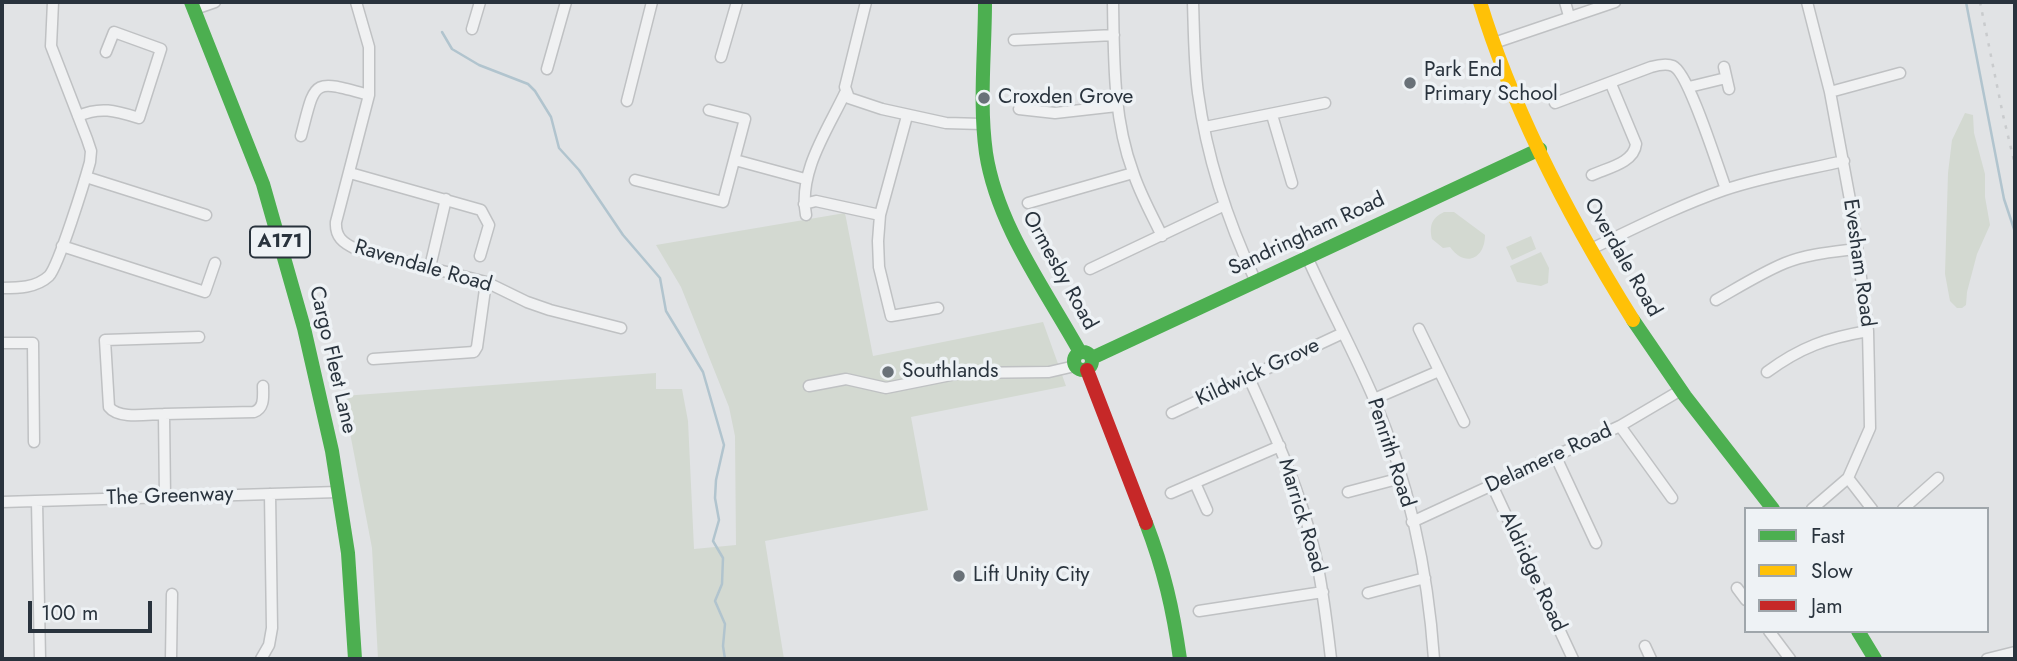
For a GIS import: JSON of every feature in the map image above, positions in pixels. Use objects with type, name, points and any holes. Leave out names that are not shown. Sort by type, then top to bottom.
[{"type":"street","points":[[2,288],[23,288],[49,275],[58,260],[86,177],[91,151],[51,46],[50,2],[63,2]]},
{"type":"street","points":[[193,6],[215,2]]},
{"type":"street","name":"Ravendale Road","points":[[356,2],[369,47],[369,95],[336,222],[335,229],[340,239],[356,249],[486,282],[550,310],[621,328]]},
{"type":"street","points":[[472,29],[480,2]]},
{"type":"street","points":[[547,69],[566,2]]},
{"type":"street","points":[[626,102],[652,2]]},
{"type":"street","points":[[721,57],[737,2]]},
{"type":"street","points":[[806,215],[805,179],[845,93],[866,2]]},
{"type":"street","name":"Ormesby Road","points":[[985,2],[982,124],[987,158],[1014,240],[1084,361],[1162,564],[1180,659]]},
{"type":"street","points":[[1113,2],[1117,106],[1133,173],[1162,236]]},
{"type":"street","points":[[1193,2],[1198,93],[1214,173],[1224,205],[1256,282]]},
{"type":"street","name":"Overdale Road","points":[[1480,2],[1493,43],[1540,149],[1591,249],[1637,327],[1681,390],[1771,507]]},
{"type":"street","points":[[1565,2],[1569,16]]},
{"type":"street","points":[[1493,43],[1615,2]]},
{"type":"street","name":"Evesham Road","points":[[1807,2],[1830,92],[1853,216],[1868,331],[1870,428],[1848,478],[1814,507]]},
{"type":"street","name":"Cargo Fleet Lane","points":[[193,6],[263,184],[304,328],[329,439],[348,553],[355,659]]},
{"type":"street","points":[[79,116],[105,108],[139,118],[161,49],[114,32],[106,52]]},
{"type":"street","points":[[1014,40],[1114,35]]},
{"type":"street","points":[[1555,103],[1651,67],[1667,64],[1680,71],[1689,87],[1726,189]]},
{"type":"street","points":[[1689,87],[1728,84],[1724,67]]},
{"type":"street","points":[[1830,92],[1900,73]]},
{"type":"street","points":[[1592,175],[1631,157],[1636,151],[1636,144],[1611,83]]},
{"type":"street","points":[[301,136],[312,95],[317,89],[331,85],[369,95]]},
{"type":"street","points":[[845,93],[856,102],[907,116],[946,124],[982,124]]},
{"type":"street","points":[[1205,127],[1325,103]]},
{"type":"street","points":[[1019,109],[1055,113],[1117,106]]},
{"type":"street","points":[[635,180],[723,202],[745,119],[709,110]]},
{"type":"street","points":[[1272,115],[1292,184]]},
{"type":"street","points":[[907,116],[880,215],[877,241],[879,267],[891,317],[938,309]]},
{"type":"street","name":"Sandringham Road","points":[[1084,361],[1540,149]]},
{"type":"street","points":[[734,160],[805,179]]},
{"type":"street","points":[[1591,249],[1726,189],[1843,161]]},
{"type":"street","points":[[349,173],[481,209],[489,225],[480,256]]},
{"type":"street","points":[[1028,203],[1133,173]]},
{"type":"street","points":[[86,177],[206,215]]},
{"type":"street","points":[[430,267],[446,199]]},
{"type":"street","points":[[804,204],[816,201],[880,215]]},
{"type":"street","points":[[1090,268],[1224,205]]},
{"type":"street","points":[[62,246],[205,292],[215,263]]},
{"type":"street","points":[[1716,300],[1787,262],[1856,248]]},
{"type":"street","name":"Penrith Road","points":[[1308,259],[1374,399],[1401,478],[1425,578],[1434,659]]},
{"type":"street","points":[[373,359],[474,352],[477,347],[486,282]]},
{"type":"street","points":[[1419,329],[1464,422]]},
{"type":"street","points":[[1768,372],[1810,345],[1833,337],[1868,331]]},
{"type":"street","name":"Kildwick Grove","points":[[1172,413],[1343,333]]},
{"type":"street","points":[[198,337],[105,341],[109,407],[112,411],[121,414],[254,412],[263,404],[263,386]]},
{"type":"street","points":[[2,343],[33,343],[34,442]]},
{"type":"street","points":[[810,386],[846,379],[886,388],[961,373],[1049,372],[1084,361]]},
{"type":"street","points":[[1374,399],[1439,371]]},
{"type":"street","name":"Marrick Road","points":[[1249,378],[1280,446],[1306,518],[1323,592],[1331,659]]},
{"type":"street","name":"Delamere Road","points":[[1412,522],[1620,426],[1681,390]]},
{"type":"street","points":[[164,414],[165,497]]},
{"type":"street","points":[[1620,426],[1672,498]]},
{"type":"street","points":[[1179,493],[1195,483],[1280,446]]},
{"type":"street","points":[[1555,456],[1596,543]]},
{"type":"street","points":[[1348,492],[1401,478]]},
{"type":"street","points":[[1848,478],[1870,507]]},
{"type":"street","points":[[1905,507],[1938,478]]},
{"type":"street","points":[[1195,483],[1207,510]]},
{"type":"street","name":"Aldridge Road","points":[[1492,485],[1573,659]]},
{"type":"street","name":"The Greenway","points":[[2,502],[338,492]]},
{"type":"street","points":[[261,659],[269,645],[272,628],[270,494]]},
{"type":"street","points":[[37,501],[40,659]]},
{"type":"street","points":[[1368,593],[1425,578]]},
{"type":"street","points":[[1737,588],[1744,597]]},
{"type":"street","points":[[1199,611],[1323,592]]},
{"type":"street","points":[[171,659],[172,594]]},
{"type":"street","points":[[1770,633],[1790,659]]},
{"type":"street","points":[[1859,633],[1875,659]]},
{"type":"street","points":[[1645,646],[1651,659]]},
{"type":"street","points":[[1987,659],[2015,652]]},
{"type":"shaded area","points":[[1965,113],[1973,115],[1974,133],[1985,174],[1985,197],[1990,225],[1977,254],[1966,305],[1957,308],[1950,301],[1945,274],[1948,173],[1952,140]]},
{"type":"shaded area","points":[[1444,212],[1454,212],[1485,235],[1482,250],[1478,255],[1468,259],[1462,257],[1450,247],[1443,248],[1432,239],[1432,222]]},
{"type":"shaded area","points":[[845,213],[873,356],[1043,322],[1066,386],[911,417],[928,510],[765,541],[784,659],[378,659],[372,548],[343,396],[656,373],[656,389],[682,389],[688,421],[694,549],[736,545],[735,436],[729,407],[681,287],[656,245]]},
{"type":"shaded area","points":[[1531,236],[1536,249],[1512,260],[1506,247]]},
{"type":"shaded area","points":[[1541,252],[1549,268],[1548,283],[1541,286],[1517,282],[1510,266]]},
{"type":"waterway","points":[[1966,2],[2004,199],[2015,232]]},
{"type":"waterway","points":[[442,32],[452,49],[479,65],[528,84],[535,91],[551,117],[559,148],[579,170],[623,235],[660,278],[666,311],[703,372],[724,445],[716,480],[715,498],[719,520],[713,541],[723,558],[722,584],[715,601],[725,624],[725,659]]},
{"type":"railway","points":[[1980,2],[2015,165]]},
{"type":"traffic: fast","points":[[191,2],[263,184],[304,328],[332,451],[348,553],[355,659]]},
{"type":"traffic: fast","points":[[985,2],[983,115],[986,153],[992,180],[1011,231],[1080,352]]},
{"type":"traffic: fast","points":[[1092,358],[1540,149]]},
{"type":"traffic: fast","points":[[1633,320],[1685,396],[1771,507]]},
{"type":"traffic: fast","points":[[1079,352],[1087,352],[1092,361],[1090,368],[1079,370],[1074,365],[1074,357],[1079,352]]},
{"type":"traffic: fast","points":[[1146,523],[1167,590],[1180,659]]},
{"type":"traffic: fast","points":[[1859,633],[1875,659]]},
{"type":"traffic: slow","points":[[1480,2],[1509,84],[1546,166],[1588,245],[1633,320]]},
{"type":"traffic: jam","points":[[1087,370],[1146,523]]},
{"type":"place","name":"Park End Primary School","points":[[1410,83]]},
{"type":"place","name":"Croxden Grove","points":[[984,98]]},
{"type":"place","name":"Southlands","points":[[888,372]]},
{"type":"place","name":"Lift Unity City","points":[[959,576]]}]
